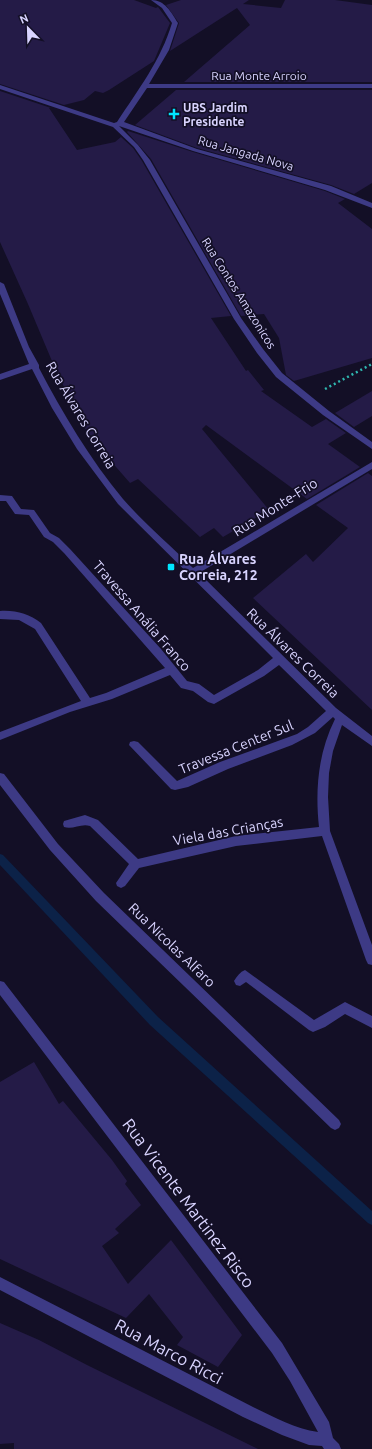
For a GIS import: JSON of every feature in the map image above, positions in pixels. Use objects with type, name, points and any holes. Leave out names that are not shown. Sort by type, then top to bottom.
[{"type":"street","points":[[118,124],[146,86],[173,35],[175,23],[164,7],[154,0]]},
{"type":"street","name":"Rua Monte Arroio","points":[[146,86],[372,86]]},
{"type":"street","name":"Rua Jangada Nova","points":[[0,87],[195,150],[328,188],[372,206]]},
{"type":"street","name":"Rua Contos Amazonicos","points":[[118,124],[146,160],[238,319],[260,351],[279,375],[372,446]]},
{"type":"street","name":"Rua Álvares Correia","points":[[0,284],[25,347],[71,431],[100,476],[121,502],[279,659],[337,714],[372,742]]},
{"type":"street","points":[[0,377],[35,365]]},
{"type":"street","name":"Rua Monte-Frio","points":[[192,574],[372,465]]},
{"type":"street","name":"Travessa Anália Franco","points":[[0,498],[10,498],[18,512],[31,512],[47,535],[56,540],[67,551],[158,652],[184,685],[196,687],[214,700],[260,673],[279,659]]},
{"type":"street","points":[[0,615],[18,615],[32,621],[38,626],[88,703]]},
{"type":"street","points":[[0,736],[109,696],[172,670]]},
{"type":"street","points":[[337,714],[326,758],[322,797],[323,816],[326,832],[372,960]]},
{"type":"street","name":"Travessa Center Sul","points":[[134,746],[175,786],[184,784],[239,760],[284,745],[305,735],[324,720],[337,714]]},
{"type":"street","name":"Rua Nicolas Alfaro","points":[[0,777],[54,847],[100,897],[335,1124]]},
{"type":"street","points":[[68,824],[84,820],[94,823],[136,864],[121,883]]},
{"type":"street","name":"Viela das Crianças","points":[[136,864],[236,841],[326,832]]},
{"type":"street","points":[[240,980],[244,975],[313,1026],[321,1023],[345,1008],[372,1022]]},
{"type":"street","name":"Rua Vicente Martinez Risco","points":[[0,986],[277,1348],[324,1427],[326,1437],[330,1444]]},
{"type":"street","name":"Rua Marco Ricci","points":[[0,1283],[177,1376],[252,1413],[282,1427],[330,1444]]},
{"type":"path","points":[[309,398],[372,364]]},
{"type":"building","points":[[0,0],[134,0],[156,8],[158,7],[170,23],[154,61],[103,93],[95,91],[84,100],[64,105],[0,84]]},
{"type":"building","points":[[181,0],[249,0],[243,4],[281,8],[285,0],[335,0],[372,5],[372,82],[184,82],[250,25],[237,8],[170,51],[179,23],[166,5]]},
{"type":"building","points":[[176,90],[372,90],[372,183],[354,194],[331,185],[197,148],[135,125]]},
{"type":"building","points":[[0,91],[51,108],[49,108],[77,150],[115,142],[121,137],[133,148],[142,161],[231,316],[211,318],[246,371],[248,370],[264,390],[261,391],[312,427],[326,419],[346,433],[328,444],[360,467],[307,499],[206,425],[202,429],[269,510],[223,537],[214,528],[200,537],[138,479],[130,483],[89,436],[57,373],[0,242]]},
{"type":"building","points":[[128,131],[325,191],[345,199],[338,203],[372,229],[372,358],[294,381],[286,375],[279,338],[264,314],[241,316],[151,159],[127,132]]},
{"type":"building","points":[[372,391],[372,416],[354,427],[335,413]]},
{"type":"building","points":[[368,473],[372,476],[372,710],[253,598],[306,554],[313,562],[348,528],[316,505]]},
{"type":"building","points":[[34,1062],[59,1104],[63,1101],[112,1160],[127,1181],[125,1184],[141,1205],[115,1229],[119,1233],[102,1246],[128,1284],[171,1240],[242,1335],[218,1367],[177,1345],[183,1337],[149,1294],[126,1318],[0,1259],[0,1082]]},
{"type":"building","points":[[0,1323],[39,1340],[258,1449],[14,1449],[14,1443],[0,1444]]},
{"type":"waterway","points":[[0,858],[154,1021],[372,1219]]},
{"type":"place","name":"UBS Jardim Presidente","points":[[174,114]]},
{"type":"place","name":"Rua Álvares Correia, 212","points":[[171,567]]}]
